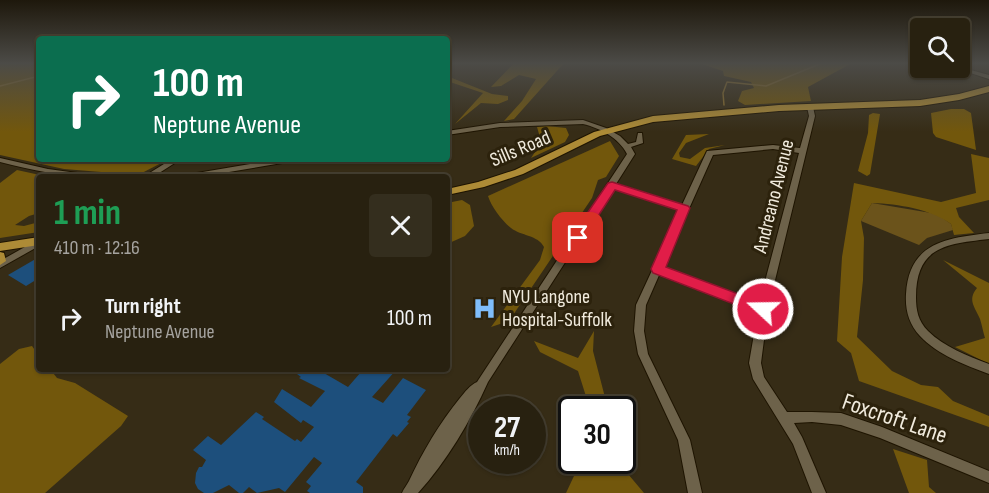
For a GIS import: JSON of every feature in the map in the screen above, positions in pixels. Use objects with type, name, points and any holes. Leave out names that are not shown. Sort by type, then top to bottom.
[{"type":"main road","name":"Sills Road","points":[[450,191],[480,185],[519,172],[604,132],[632,123],[676,115],[810,107],[920,104],[959,98],[989,89]]},
{"type":"main road","points":[[0,247],[36,241]]},
{"type":"main road","points":[[0,256],[0,263]]},
{"type":"street","name":"Andreano Avenue","points":[[810,107],[812,116],[804,151],[763,309],[757,341],[756,371],[798,441],[819,493]]},
{"type":"street","points":[[411,489],[429,471],[470,408],[484,379],[630,156],[627,146],[590,123],[500,125],[450,133]]},
{"type":"street","points":[[627,146],[639,143],[640,134]]},
{"type":"street","points":[[696,493],[684,440],[643,354],[639,331],[641,305],[710,153],[714,150],[773,147],[804,151]]},
{"type":"street","points":[[0,160],[70,174]]},
{"type":"street","points":[[152,174],[172,162]]},
{"type":"street","points":[[224,174],[242,162]]},
{"type":"street","points":[[202,174],[275,162]]},
{"type":"street","points":[[612,185],[684,208]]},
{"type":"street","points":[[989,236],[944,243],[920,259],[913,276],[912,313],[924,333],[944,349],[989,369]]},
{"type":"street","points":[[0,263],[36,243]]},
{"type":"street","points":[[658,269],[763,309]]},
{"type":"street","name":"Foxcroft Lane","points":[[784,418],[841,419],[989,477]]},
{"type":"shaded area","points":[[0,86],[36,86],[36,162],[163,162],[140,174],[126,174],[64,169],[0,155]]},
{"type":"shaded area","points":[[462,86],[472,86],[492,94],[508,96],[508,100],[498,104],[481,103],[455,124],[483,93]]},
{"type":"shaded area","points":[[532,86],[543,86],[514,119],[504,121]]},
{"type":"shaded area","points":[[753,86],[810,86],[808,87],[811,101],[745,105],[738,101],[742,91],[754,88]]},
{"type":"shaded area","points":[[964,109],[971,113],[976,150],[936,137],[933,133],[931,113]]},
{"type":"shaded area","points":[[880,114],[870,174],[867,176],[858,171],[868,133],[869,115]]},
{"type":"shaded area","points":[[537,127],[566,128],[569,135],[565,142],[531,158],[535,152],[548,145],[541,141]]},
{"type":"shaded area","points":[[709,134],[686,143],[679,153],[680,157],[690,159],[705,148],[725,145],[709,149],[696,166],[672,159],[686,135]]},
{"type":"shaded area","points":[[610,141],[619,156],[606,177],[598,180],[592,198],[509,321],[491,327],[540,260],[544,247],[538,240],[515,231],[508,225],[494,209],[488,196]]},
{"type":"shaded area","points":[[971,154],[989,158],[989,200],[956,208],[959,217],[974,233],[954,235],[951,224],[924,211],[872,203],[861,221],[864,238],[863,280],[857,337],[892,371],[921,385],[938,387],[953,401],[989,416],[989,427],[859,381],[851,353],[837,341],[842,257],[854,183],[941,202],[976,193]]},
{"type":"shaded area","points":[[17,170],[36,174],[36,214],[15,225],[24,226],[36,223],[36,232],[0,238],[0,183]]},
{"type":"shaded area","points":[[462,200],[470,205],[474,226],[465,236],[450,243],[450,202]]},
{"type":"shaded area","points":[[872,203],[937,214],[951,224],[953,230],[927,238],[919,245],[861,221]]},
{"type":"shaded area","points":[[943,260],[989,283],[989,364],[955,347],[985,338],[972,300],[977,288]]},
{"type":"shaded area","points":[[594,331],[593,351],[605,396],[586,396],[578,371],[540,352],[534,341],[578,358]]},
{"type":"shaded area","points":[[32,346],[36,352],[36,372],[52,372],[57,378],[75,383],[128,416],[121,426],[45,493],[0,493],[0,364],[19,349]]},
{"type":"shaded area","points":[[893,449],[927,460],[929,487],[936,493],[909,493]]},
{"type":"shaded area","points":[[575,474],[628,474],[644,493],[566,493]]},
{"type":"building","points":[[36,259],[36,280],[26,286],[8,275]]},
{"type":"building","points":[[299,372],[322,372],[348,387],[361,372],[394,372],[372,397],[383,403],[403,378],[426,390],[407,415],[411,417],[407,422],[409,423],[397,437],[393,434],[356,482],[363,487],[363,493],[310,493],[307,491],[311,486],[306,482],[322,463],[314,457],[285,492],[279,488],[257,493],[249,487],[243,493],[239,493],[229,485],[213,493],[204,493],[198,489],[195,483],[196,473],[206,460],[193,450],[208,436],[221,445],[256,412],[264,417],[262,419],[295,441],[297,439],[301,442],[314,427],[303,420],[301,423],[274,402],[282,389],[311,407],[325,391],[299,378],[301,377],[297,374]]},
{"type":"waterway","points":[[724,105],[723,93],[726,86]]},
{"type":"place","name":"NYU Langone Hospital-Suffolk","points":[[484,308]]},
{"type":"route","points":[[578,238],[612,185],[684,208],[658,269],[763,309]]}]
